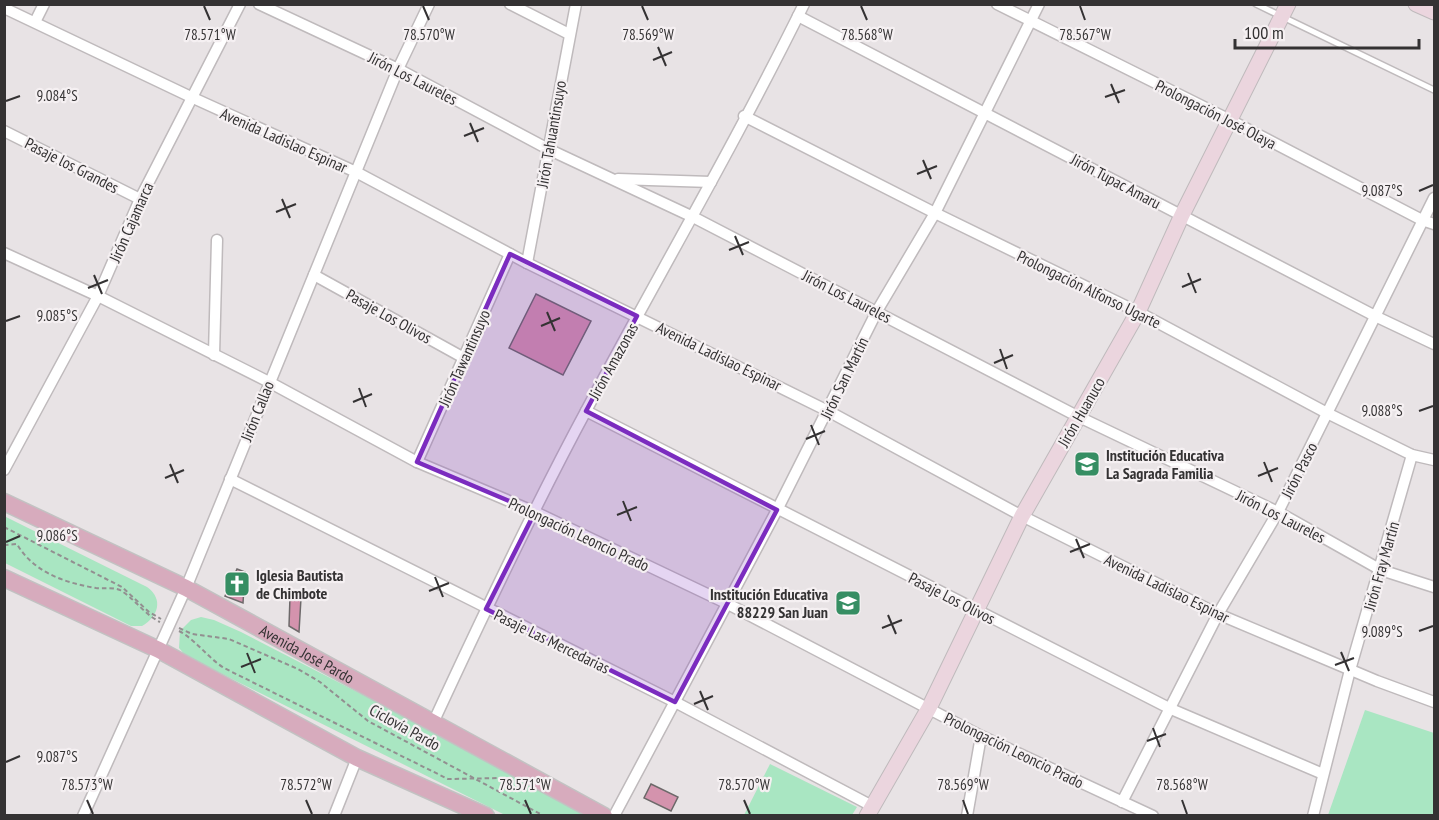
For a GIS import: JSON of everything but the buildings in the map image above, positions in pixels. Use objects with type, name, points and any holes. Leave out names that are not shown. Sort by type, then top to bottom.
[{"type":"main road","points":[[1416,4],[1434,12]]},
{"type":"main road","name":"Jirón Huanuco","points":[[870,811],[928,708],[1022,516],[1138,312],[1182,215],[1284,11]]},
{"type":"main road","name":"Avenida José Pardo","points":[[4,502],[186,588],[604,816]]},
{"type":"main road","points":[[4,578],[159,650],[357,758],[475,813]]},
{"type":"street","points":[[35,22],[44,4]]},
{"type":"street","name":"Jirón Cajamarca","points":[[4,470],[98,296],[140,199],[240,4]]},
{"type":"street","name":"Jirón Los Laureles","points":[[259,4],[398,69],[550,150],[693,217],[877,310],[1077,416],[1278,512],[1381,570],[1434,587]]},
{"type":"street","name":"Jirón Callao","points":[[83,816],[186,588],[398,69],[429,4]]},
{"type":"street","points":[[510,4],[569,34]]},
{"type":"street","name":"Jirón Tahuantinsuyo","points":[[527,263],[576,4]]},
{"type":"street","name":"Jirón Amazonas","points":[[433,723],[486,609],[586,411],[693,217],[804,4]]},
{"type":"street","name":"Prolongación José Olaya","points":[[997,4],[1029,22],[1230,120],[1422,220],[1434,224]]},
{"type":"street","name":"Jirón San Martín","points":[[614,816],[777,510],[877,310],[935,213],[1039,4]]},
{"type":"street","name":"Avenida Ladislao Espinar","points":[[4,8],[356,172],[527,263],[828,411],[1022,516],[1218,614],[1350,670],[1434,702]]},
{"type":"street","name":"Jirón Tupac Amaru","points":[[798,16],[1377,317],[1434,344]]},
{"type":"street","name":"Prolongación Alfonso Ugarte","points":[[744,116],[1138,312],[1327,413],[1412,455],[1434,460]]},
{"type":"street","name":"Pasaje los Grandes","points":[[4,131],[140,199]]},
{"type":"street","points":[[611,179],[711,182]]},
{"type":"street","name":"Jirón Pasco","points":[[1122,802],[1218,614],[1278,512],[1377,317],[1434,198]]},
{"type":"street","points":[[214,355],[217,240]]},
{"type":"street","name":"Prolongación Leoncio Prado","points":[[4,253],[98,296],[269,382],[417,462],[535,512],[726,603],[981,736],[1153,816]]},
{"type":"street","name":"Jirón Tawantinsuyo","points":[[417,462],[510,254]]},
{"type":"street","name":"Pasaje Los Olivos","points":[[314,275],[464,358]]},
{"type":"street","name":"Pasaje Los Olivos","points":[[586,411],[1171,709],[1323,774]]},
{"type":"street","name":"Jirón Fray Martín","points":[[1313,816],[1350,670],[1381,570],[1412,455]]},
{"type":"street","name":"Pasaje Las Mercedarias","points":[[230,479],[675,702],[870,811]]},
{"type":"street","points":[[967,816],[981,736]]},
{"type":"street","points":[[334,816],[357,758]]},
{"type":"lane","points":[[1256,4],[1284,11],[1434,90]]},
{"type":"path","name":"Ciclovía Pardo","points":[[4,527],[122,587],[149,612],[170,625],[192,633],[229,639],[298,669],[320,682],[368,721],[544,816]]},
{"type":"path","points":[[4,545],[17,544],[25,558],[54,576],[78,584],[122,591],[146,614],[192,638],[210,658],[224,668],[448,779],[504,778]]},
{"type":"highlighted area","points":[[510,254],[637,316],[586,411],[777,510],[675,702],[486,609],[535,512],[417,462]]},
{"type":"green space","points":[[4,516],[147,587],[156,597],[157,602],[152,618],[142,626],[131,626],[5,563]]},
{"type":"green space","points":[[201,617],[241,632],[596,815],[505,815],[186,656],[179,648],[180,631],[191,620]]},
{"type":"green space","points":[[1365,710],[1434,733],[1434,815],[1328,815]]},
{"type":"green space","points":[[770,764],[857,807],[852,815],[744,815]]},
{"type":"place","name":"Institución Educativa La Sagrada Familia","points":[[1087,464]]},
{"type":"place","name":"Iglesia Bautista de Chimbote","points":[[237,584]]},
{"type":"place","name":"Institución Educativa 88229 San Juan","points":[[848,603]]}]
